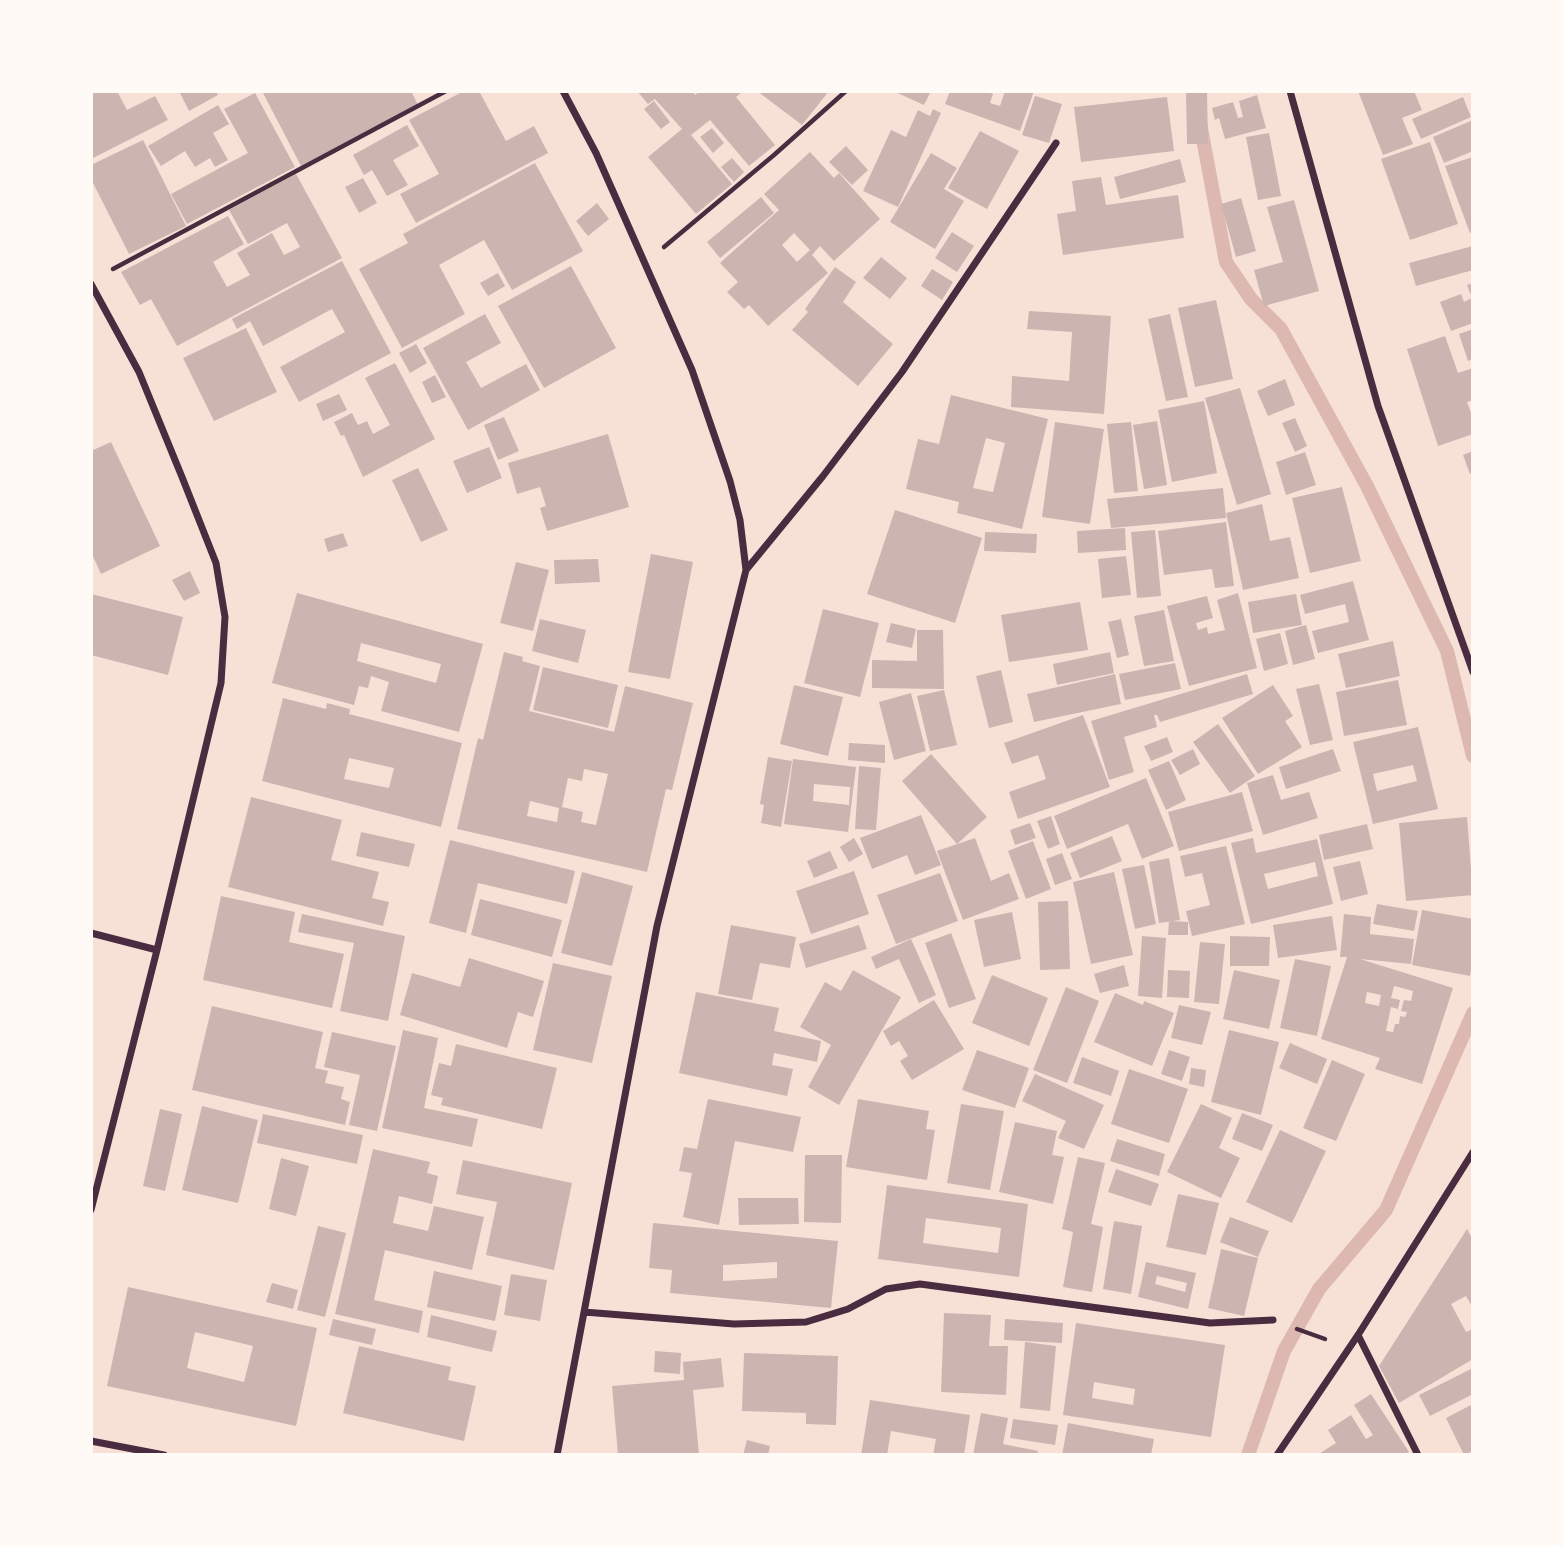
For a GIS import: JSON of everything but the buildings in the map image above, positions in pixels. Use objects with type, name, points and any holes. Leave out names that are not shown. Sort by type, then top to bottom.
[{"type":"street","points":[[557,1455],[657,926],[746,570],[740,520],[714,427],[692,370],[596,153],[563,91]]},
{"type":"street","points":[[1290,91],[1378,406],[1473,672]]},
{"type":"street","points":[[746,570],[823,476],[902,372],[1056,143]]},
{"type":"street","points":[[91,284],[139,372],[182,477],[216,563],[225,617],[221,683],[158,950],[91,1210]]},
{"type":"street","points":[[91,933],[158,950]]},
{"type":"street","points":[[1277,1455],[1359,1335],[1473,1152]]},
{"type":"street","points":[[584,1312],[734,1324],[806,1322],[848,1309],[886,1289],[920,1284],[1210,1323],[1273,1320]]},
{"type":"street","points":[[1359,1335],[1418,1455]]},
{"type":"street","points":[[91,1441],[164,1455]]},
{"type":"path","points":[[103,275],[446,91]]},
{"type":"path","points":[[645,263],[846,91]]},
{"type":"path","points":[[1273,1320],[1329,1340]]},
{"type":"waterway","points":[[1194,91],[1226,262],[1251,299],[1281,329],[1367,486],[1447,651],[1473,756]]},
{"type":"waterway","points":[[1248,1455],[1284,1351],[1319,1289],[1386,1210],[1473,1013]]}]
